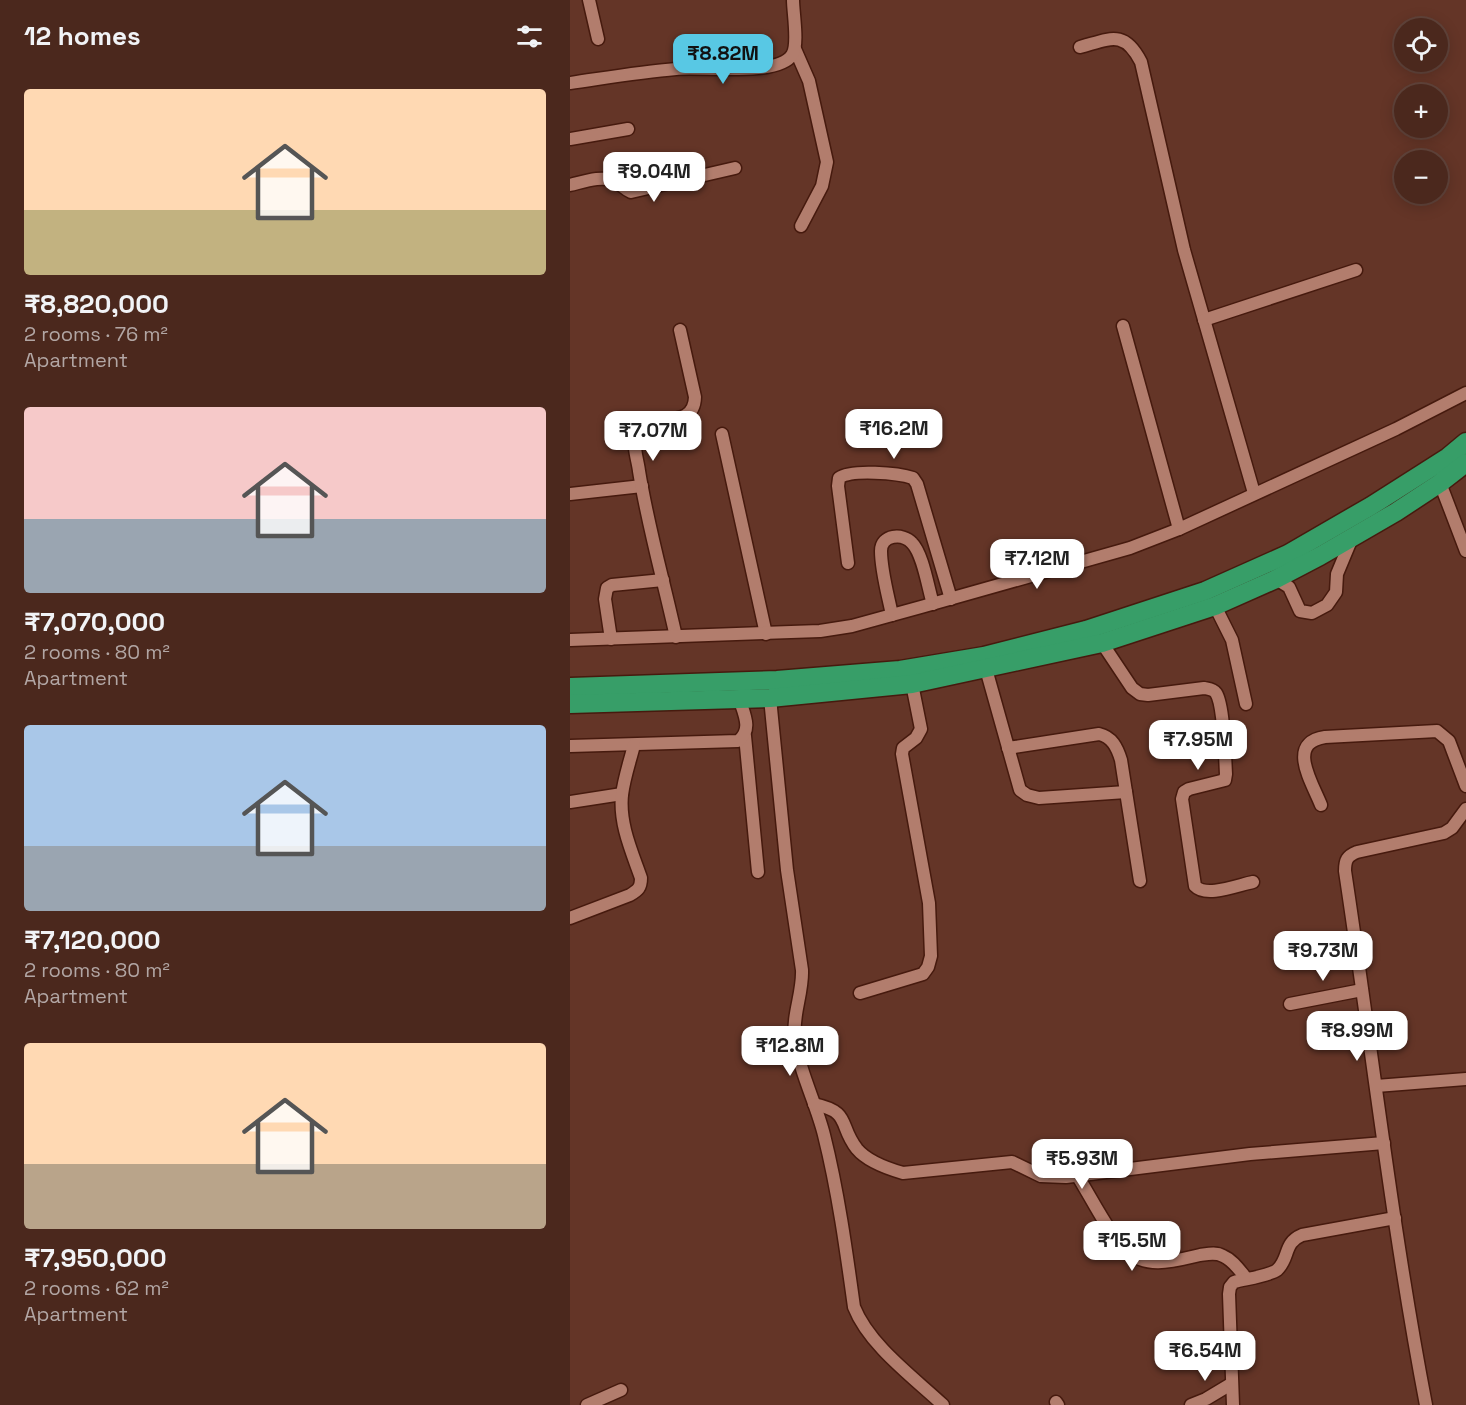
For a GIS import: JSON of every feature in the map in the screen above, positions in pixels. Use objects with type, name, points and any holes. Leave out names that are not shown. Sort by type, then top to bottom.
[{"type":"highway","points":[[570,687],[777,680],[900,670],[984,656],[1086,630],[1205,591],[1288,554],[1371,506],[1448,457],[1466,442]]},
{"type":"highway","points":[[570,704],[770,699],[912,684],[1102,643],[1215,606],[1276,579],[1352,538],[1440,483],[1466,463]]},
{"type":"street","points":[[589,0],[598,39]]},
{"type":"street","points":[[793,0],[795,49],[809,81],[827,162],[822,186],[801,226]]},
{"type":"street","points":[[1080,47],[1108,39],[1121,39],[1134,47],[1141,63],[1184,250],[1254,493]]},
{"type":"street","points":[[570,83],[675,69],[742,70],[783,62],[792,57],[795,49]]},
{"type":"street","points":[[570,139],[628,129]]},
{"type":"street","points":[[570,185],[603,178],[612,179],[631,192],[735,168]]},
{"type":"street","points":[[1204,320],[1356,270]]},
{"type":"street","points":[[1123,326],[1179,529]]},
{"type":"street","points":[[676,637],[635,446],[636,435],[640,428],[692,412],[695,397],[680,330]]},
{"type":"street","points":[[570,640],[820,631],[852,626],[933,604],[1130,548],[1179,529],[1396,429],[1466,393]]},
{"type":"street","points":[[722,434],[766,634]]},
{"type":"street","points":[[848,563],[838,486],[839,478],[844,474],[852,473],[913,478],[917,484],[951,599]]},
{"type":"street","points":[[1440,483],[1466,551]]},
{"type":"street","points":[[570,494],[642,486]]},
{"type":"street","points":[[891,615],[881,550],[882,544],[894,536],[902,536],[911,541],[917,549],[933,604]]},
{"type":"street","points":[[1276,579],[1289,587],[1300,612],[1312,613],[1327,605],[1336,592],[1337,574],[1352,538]]},
{"type":"street","points":[[611,639],[605,599],[607,588],[612,585],[663,580]]},
{"type":"street","points":[[1215,606],[1234,646],[1246,704]]},
{"type":"street","points":[[1102,643],[1132,688],[1140,693],[1148,695],[1204,688],[1212,689],[1217,694],[1225,780],[1189,789],[1184,792],[1182,799],[1195,886],[1198,890],[1211,891],[1253,882]]},
{"type":"street","points":[[987,669],[1020,790],[1027,795],[1039,798],[1126,792]]},
{"type":"street","points":[[860,993],[923,974],[931,956],[929,903],[902,754],[903,748],[916,738],[921,729],[912,684]]},
{"type":"street","points":[[739,699],[748,728],[745,736],[758,872]]},
{"type":"street","points":[[770,699],[787,870],[802,982],[794,1023],[794,1036],[829,1157],[854,1306],[859,1320],[877,1343],[943,1405]]},
{"type":"street","points":[[1321,806],[1303,758],[1308,742],[1316,738],[1437,731],[1449,741],[1466,786]]},
{"type":"street","points":[[1008,748],[1090,734],[1107,736],[1119,751],[1140,880]]},
{"type":"street","points":[[570,746],[728,743],[738,741],[745,736]]},
{"type":"street","points":[[570,918],[630,895],[641,885],[641,878],[623,819],[622,794],[634,745]]},
{"type":"street","points":[[570,802],[622,794]]},
{"type":"street","points":[[1426,1405],[1395,1218],[1345,861],[1349,855],[1357,852],[1444,833],[1452,828],[1466,809]]},
{"type":"street","points":[[1290,1004],[1362,990]]},
{"type":"street","points":[[1376,1086],[1466,1080]]},
{"type":"street","points":[[814,1104],[827,1107],[841,1115],[852,1140],[864,1155],[903,1173],[1012,1162],[1041,1176],[1077,1176],[1250,1154],[1384,1143]]},
{"type":"street","points":[[1077,1176],[1119,1242],[1131,1254],[1150,1263],[1214,1254],[1223,1255],[1246,1278]]},
{"type":"street","points":[[1233,1405],[1230,1384],[1229,1294],[1234,1282],[1272,1273],[1278,1269],[1294,1239],[1395,1218]]},
{"type":"street","points":[[1191,1405],[1206,1399],[1230,1384]]},
{"type":"street","points":[[587,1405],[621,1390]]}]
